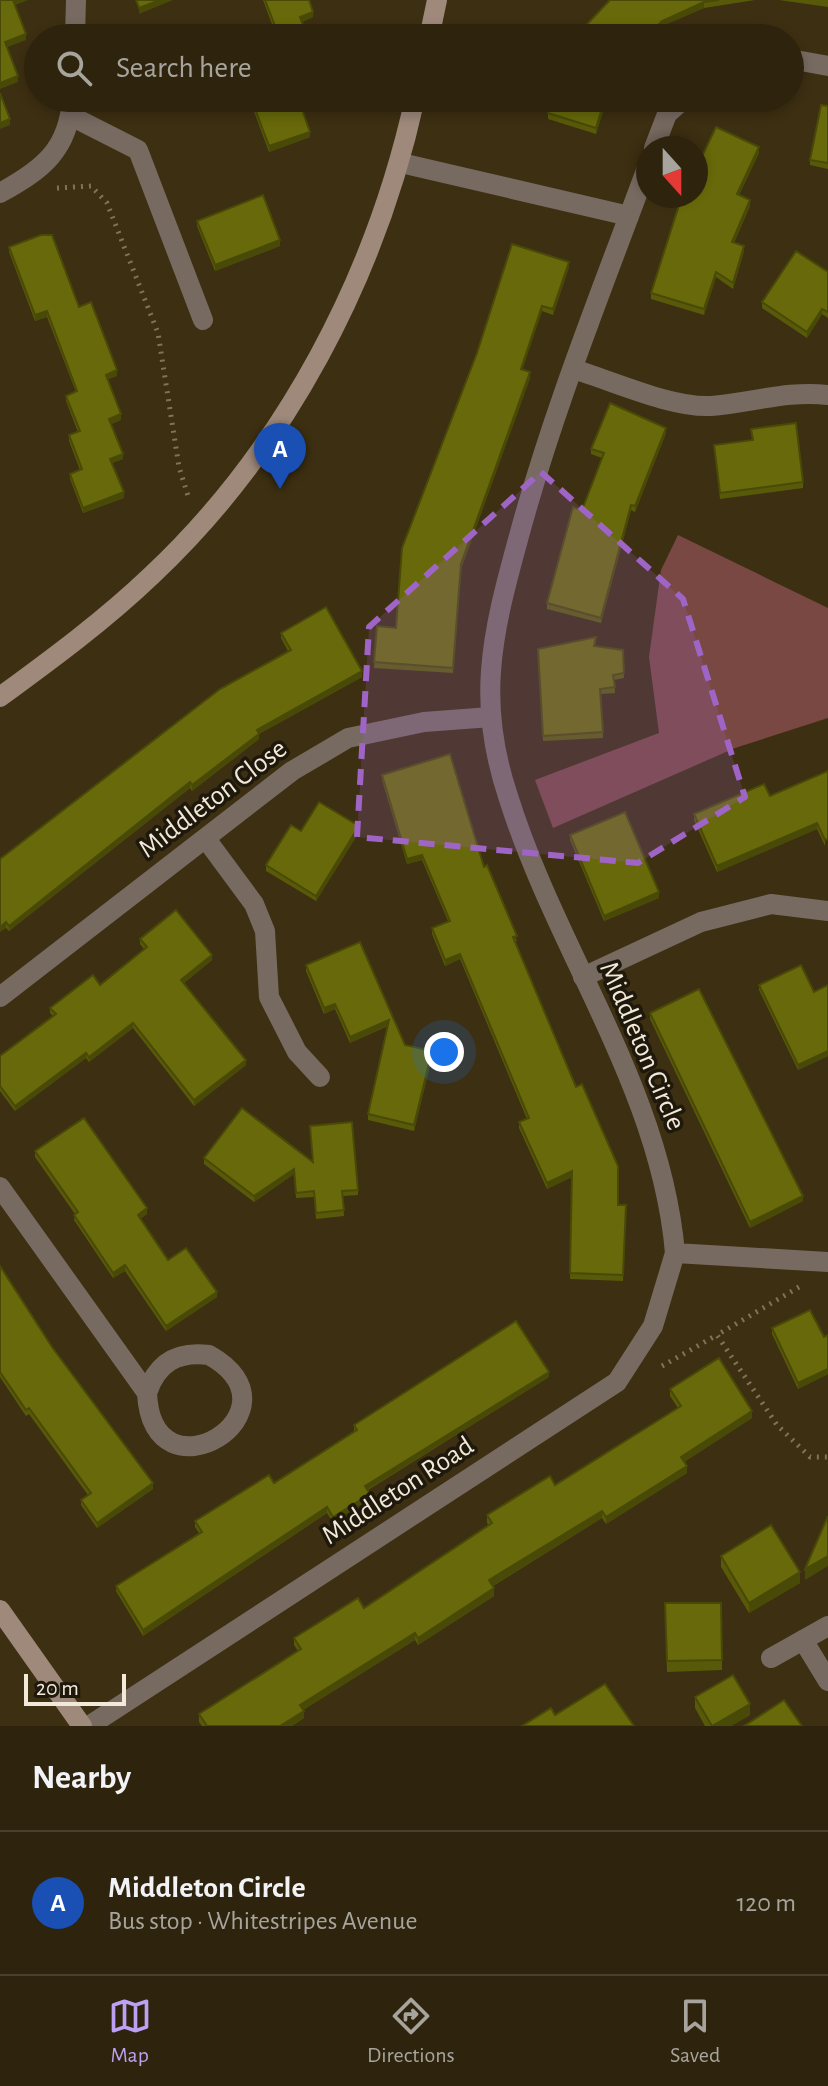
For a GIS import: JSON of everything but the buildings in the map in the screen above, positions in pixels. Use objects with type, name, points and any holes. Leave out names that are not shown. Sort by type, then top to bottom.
[{"type":"street","points":[[75,24],[76,0]]},
{"type":"street","points":[[432,24],[437,0]]},
{"type":"street","points":[[804,62],[828,66]]},
{"type":"street","points":[[0,193],[38,172],[59,146],[69,112]]},
{"type":"street","points":[[79,112],[138,150],[203,320]]},
{"type":"street","points":[[0,697],[151,576],[197,528],[298,394],[366,262],[401,163],[412,112]]},
{"type":"street","points":[[659,136],[669,112]]},
{"type":"street","points":[[401,163],[629,216]]},
{"type":"street","name":"Middleton Circle","points":[[636,197],[534,479],[504,591],[491,670],[491,717],[507,795],[583,977],[650,1124],[671,1203],[675,1253]]},
{"type":"street","points":[[573,369],[686,404],[709,406],[802,392],[828,395]]},
{"type":"street","name":"Middleton Close","points":[[0,997],[292,771],[348,738],[424,722],[491,717]]},
{"type":"street","points":[[206,839],[254,904],[265,931],[269,997],[297,1052],[320,1077]]},
{"type":"street","points":[[583,977],[701,922],[771,904],[828,911]]},
{"type":"street","points":[[0,1187],[147,1393],[154,1425],[165,1437],[187,1446],[211,1444],[225,1436],[235,1423],[240,1407],[240,1390],[234,1375],[209,1355],[176,1356],[152,1378],[147,1393]]},
{"type":"street","points":[[675,1253],[828,1262]]},
{"type":"street","name":"Middleton Road","points":[[89,1726],[617,1382],[653,1326],[675,1253]]},
{"type":"street","points":[[0,1610],[82,1726]]},
{"type":"street","points":[[771,1658],[828,1626]]},
{"type":"street","points":[[803,1640],[828,1681]]},
{"type":"path","points":[[38,172],[46,189],[91,186],[107,203],[158,333],[179,467],[197,528]]},
{"type":"path","points":[[617,1382],[652,1371],[803,1285]]},
{"type":"path","points":[[717,1335],[777,1425],[810,1457],[828,1457]]},
{"type":"highlighted area","points":[[541,472],[683,599],[745,797],[638,863],[357,837],[369,627]]},
{"type":"shaded area","points":[[678,535],[828,608],[828,718],[735,748],[553,828],[535,780],[659,733],[649,657],[661,570]]},
{"type":"place","name":"Middleton Circle","points":[[280,489]]}]
